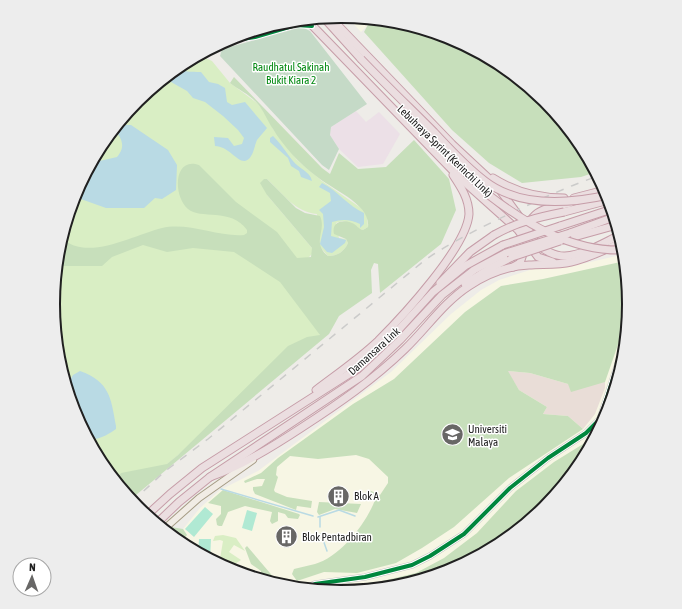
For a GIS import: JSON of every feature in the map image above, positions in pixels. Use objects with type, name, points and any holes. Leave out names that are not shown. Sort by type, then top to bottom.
[{"type":"highway","points":[[336,23],[388,79],[497,186],[521,219],[527,242],[524,256],[520,263],[511,268]]},
{"type":"highway","points":[[314,24],[445,163],[518,230],[538,257],[547,261],[571,262]]},
{"type":"highway","name":"Lebuhraya Sprint (Kerinchi Link)","points":[[315,24],[358,61],[485,182],[498,189],[524,198],[547,202],[566,202],[600,195]]},
{"type":"highway","name":"Lebuhraya Sprint (Kerinchi Link)","points":[[329,24],[358,61],[464,173],[506,209],[550,234],[570,242],[607,250],[617,250]]},
{"type":"highway","points":[[289,411],[378,340],[434,279],[460,240],[466,228],[469,213],[467,199],[445,163]]},
{"type":"highway","points":[[482,172],[516,191],[540,197],[573,198],[598,192]]},
{"type":"highway","points":[[481,197],[489,201],[494,200],[497,194],[497,186]]},
{"type":"highway","points":[[600,196],[544,209],[530,220],[528,229],[536,242],[547,252],[554,255],[566,256],[577,254],[614,238]]},
{"type":"highway","points":[[433,292],[445,277],[470,252],[494,235],[514,224],[533,218],[603,202]]},
{"type":"highway","name":"Damansara Link","points":[[151,512],[202,468],[360,367],[393,336],[433,292],[465,266],[503,245],[607,211]]},
{"type":"highway","name":"Damansara Link","points":[[160,520],[179,502],[210,477],[362,376],[400,340],[442,295],[474,270],[509,255],[609,219]]},
{"type":"highway","points":[[362,376],[375,369],[412,336],[455,292],[509,255],[611,227]]},
{"type":"highway","points":[[210,477],[230,470],[264,452],[361,388],[396,356],[450,301],[470,286],[494,273],[511,268],[528,265],[571,262],[593,255],[616,245]]},
{"type":"highway","points":[[396,356],[412,336]]},
{"type":"main road","points":[[168,526],[199,498],[264,452]]},
{"type":"street","points":[[254,37],[272,32]]},
{"type":"street","points":[[314,585],[365,577],[412,565],[430,556],[464,534],[510,488],[548,458],[586,433],[595,425]]},
{"type":"shaded area","points":[[353,24],[368,24],[361,32]]},
{"type":"shaded area","points":[[356,111],[366,122],[379,112],[400,134],[383,164],[358,167],[339,149],[330,135],[331,127]]},
{"type":"shaded area","name":"Universiti Malaya","points":[[618,256],[622,286],[622,323],[617,359],[608,395],[585,445],[564,476],[540,504],[497,539],[466,557],[431,571],[396,581],[378,584],[341,586],[304,584],[286,581],[251,571],[216,557],[184,538],[187,535],[183,529],[200,508],[220,490],[258,471],[391,372],[451,314],[481,290],[499,280],[533,269],[586,263]]},
{"type":"shaded area","points":[[507,371],[530,373],[568,384],[605,382],[605,388],[595,414],[583,429],[568,416],[543,414],[547,407],[519,390]]},
{"type":"green space","points":[[368,24],[396,28],[414,33],[449,44],[497,70],[527,93],[553,119],[575,148],[590,174],[581,177],[522,183],[489,163],[452,130],[364,32]]},
{"type":"green space","name":"Raudhatul Sakinah Bukit Kiara 2","points":[[302,27],[310,31],[367,104],[331,127],[330,135],[339,149],[329,170],[322,165],[220,56],[223,49]]},
{"type":"green space","points":[[205,58],[212,61],[230,83],[257,103],[268,117],[273,129],[297,160],[322,181],[361,208],[367,216],[368,227],[363,230],[348,222],[340,221],[336,223],[339,238],[346,239],[348,243],[340,253],[328,256],[320,247],[317,214],[309,213],[296,206],[267,179],[267,195],[312,248],[312,254],[308,258],[320,336],[132,493],[107,461],[97,445],[81,412],[69,377],[60,323],[60,286],[62,268],[74,214],[97,164],[129,119],[142,105],[170,81]]},
{"type":"green space","points":[[234,77],[322,168],[330,174],[339,153],[358,169],[386,167],[414,140],[449,179],[456,210],[441,244],[380,293],[378,264],[374,263],[371,270],[372,293],[339,316],[329,334],[135,496],[119,477],[121,473],[167,464],[178,455],[288,346],[307,337],[320,335],[280,282],[234,252],[193,248],[167,252],[143,245],[112,257],[102,266],[62,266],[67,241],[83,248],[96,247],[124,241],[150,231],[172,227],[193,228],[234,235],[244,235],[247,233],[247,230],[240,223],[233,219],[224,216],[193,212],[183,203],[178,187],[178,179],[184,166],[190,164],[199,165],[236,202],[277,232],[297,258],[311,257],[312,248],[267,195],[260,183],[264,179],[267,179],[296,208],[305,213],[320,216],[322,221],[321,246],[323,251],[328,256],[340,253],[348,243],[346,239],[334,234],[334,227],[338,222],[349,222],[363,230],[368,227],[367,219],[357,204],[304,166],[277,136],[257,103],[230,83]]},
{"type":"green space","points":[[619,262],[622,286],[620,338],[605,382],[571,392],[568,384],[530,373],[508,371],[519,390],[547,407],[543,414],[568,416],[583,429],[509,478],[454,527],[396,563],[357,573],[324,572],[297,581],[292,574],[294,569],[315,564],[334,554],[343,547],[359,529],[375,500],[369,490],[380,495],[388,483],[388,477],[369,459],[356,455],[318,459],[290,456],[277,467],[276,475],[278,477],[274,490],[275,492],[287,497],[312,501],[311,508],[297,506],[296,510],[255,494],[253,487],[262,486],[265,479],[257,479],[245,483],[244,481],[261,473],[278,458],[353,404],[394,379],[465,312],[501,286],[543,279]]},
{"type":"green space","points":[[587,442],[564,476],[540,504],[497,539],[466,557],[449,565],[396,581],[378,584],[333,586],[378,582],[416,573],[444,558],[477,533],[516,491],[554,462]]},
{"type":"green space","points":[[223,490],[300,515],[298,519],[288,518],[285,514],[278,512],[278,521],[272,524],[270,521],[272,512],[245,506],[228,512],[222,526],[219,526],[217,525],[216,519],[221,514],[221,506],[208,503]]},
{"type":"green space","points":[[319,502],[361,504],[357,513],[335,509],[319,515],[317,512]]},
{"type":"green space","points":[[205,507],[213,514],[194,537],[185,529]]},
{"type":"green space","points":[[247,510],[257,513],[252,531],[242,528]]},
{"type":"green space","points":[[170,528],[183,529],[187,535],[184,538]]},
{"type":"green space","points":[[223,535],[236,538],[245,551],[234,545],[229,552],[241,560],[233,565],[220,559],[223,541],[213,541],[215,536]]},
{"type":"green space","points":[[199,539],[211,539],[210,554],[198,547]]},
{"type":"green space","points":[[247,546],[274,578],[261,574],[261,571],[251,564],[245,548]]},
{"type":"water","points":[[184,71],[201,72],[209,82],[218,84],[225,88],[227,102],[232,105],[245,102],[267,128],[257,140],[250,158],[242,161],[224,148],[215,146],[214,137],[228,138],[234,146],[242,144],[244,138],[223,116],[205,102],[193,98],[187,91],[171,82],[172,80]]},
{"type":"water","points":[[124,125],[131,125],[168,150],[177,165],[176,190],[162,199],[155,198],[144,208],[106,208],[80,199],[99,161],[117,157],[120,153],[122,143],[118,134]]},
{"type":"water","points":[[273,136],[295,164],[307,172],[312,181],[301,177],[299,171],[291,166],[288,158],[270,142],[270,138]]},
{"type":"water","points":[[322,183],[364,213],[364,224],[360,228],[360,224],[349,220],[332,222],[331,236],[346,240],[345,243],[332,253],[327,252],[320,244],[324,227],[323,214],[319,210],[331,201],[330,193],[319,187]]},
{"type":"water","points":[[80,371],[98,380],[103,386],[110,399],[116,429],[106,435],[94,439],[74,395],[70,380],[73,375]]},
{"type":"waterway","points":[[221,489],[313,516]]},
{"type":"waterway","points":[[318,517],[339,510],[355,516]]},
{"type":"waterway","points":[[320,517],[320,527]]},
{"type":"waterway","points":[[321,534],[327,551]]},
{"type":"railway","points":[[136,498],[164,472],[208,439],[425,260],[460,239],[497,220],[550,195],[592,178]]},
{"type":"cycle path","points":[[302,25],[312,26]]},
{"type":"cycle path","points":[[254,37],[281,29]]},
{"type":"cycle path","points":[[607,397],[609,391]]},
{"type":"cycle path","points":[[314,585],[365,577],[412,565],[430,556],[464,534],[510,488],[548,458],[586,433],[596,423]]},
{"type":"place","name":"Universiti Malaya","points":[[452,435]]},
{"type":"place","name":"Blok A","points":[[338,496]]},
{"type":"place","name":"Blok Pentadbiran","points":[[286,537]]}]
